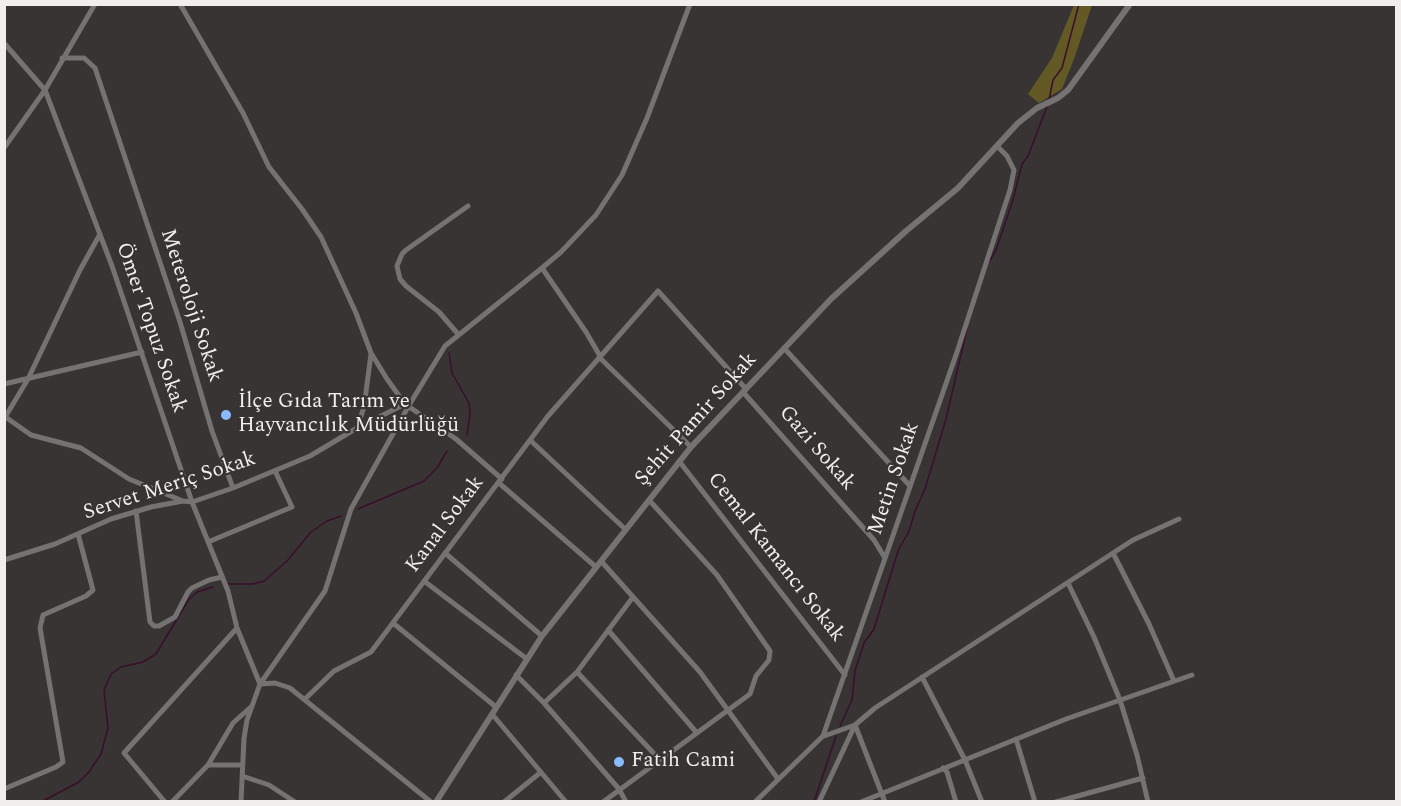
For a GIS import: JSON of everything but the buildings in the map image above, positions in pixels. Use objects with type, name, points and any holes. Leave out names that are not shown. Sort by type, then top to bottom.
[{"type":"street","points":[[4,148],[45,90],[95,4]]},
{"type":"street","points":[[180,4],[243,113],[269,167],[321,237],[356,313],[371,353],[406,405],[456,439],[596,567]]},
{"type":"street","points":[[241,801],[247,720],[260,684],[325,591],[351,509],[406,405],[445,346],[456,335],[561,252],[596,215],[622,175],[651,109],[690,4]]},
{"type":"street","name":"Şehit Pamir Sokak","points":[[436,801],[542,636],[691,447],[831,299],[958,188],[1018,123],[1037,108],[1058,98],[1068,90],[1130,4]]},
{"type":"street","name":"Ömer Topuz Sokak","points":[[4,42],[45,90],[100,234],[192,502],[228,591],[237,628],[260,684]]},
{"type":"street","name":"Meteroloji Sokak","points":[[62,58],[84,58],[95,68],[180,322],[212,431],[233,488]]},
{"type":"street","name":"Metin Sokak","points":[[755,801],[823,736],[1011,190],[1014,170],[1007,156],[996,146]]},
{"type":"street","points":[[456,335],[439,312],[400,279],[397,266],[406,250],[468,206]]},
{"type":"street","points":[[100,234],[80,270],[28,379],[5,417],[31,435],[81,448],[129,479],[183,501]]},
{"type":"street","points":[[542,268],[599,357],[691,447]]},
{"type":"street","name":"Kanal Sokak","points":[[305,699],[334,671],[371,652],[548,416],[658,291]]},
{"type":"street","name":"Gazi Sokak","points":[[658,291],[874,540],[885,558]]},
{"type":"street","points":[[784,348],[910,486]]},
{"type":"street","points":[[4,384],[142,352]]},
{"type":"street","points":[[357,429],[364,407],[371,353]]},
{"type":"street","name":"Servet Meriç Sokak","points":[[4,560],[55,544],[111,519],[151,507],[183,501],[192,502],[233,488],[309,456],[406,405]]},
{"type":"street","points":[[530,440],[625,530]]},
{"type":"street","name":"Cemal Kamancı Sokak","points":[[679,461],[845,675]]},
{"type":"street","points":[[208,542],[292,507],[275,471]]},
{"type":"street","points":[[603,801],[750,694],[756,676],[769,660],[770,651],[717,575],[649,500]]},
{"type":"street","points":[[136,512],[150,622],[154,626],[159,626],[175,617],[192,588],[222,577]]},
{"type":"street","points":[[823,736],[855,725],[875,708],[922,676],[1133,540],[1179,519]]},
{"type":"street","points":[[4,789],[63,762],[40,628],[44,615],[86,596],[93,590],[78,534]]},
{"type":"street","points":[[445,553],[542,636]]},
{"type":"street","points":[[1113,553],[1149,624],[1174,681]]},
{"type":"street","points":[[601,561],[700,672],[777,779]]},
{"type":"street","points":[[424,581],[527,659]]},
{"type":"street","points":[[1068,583],[1095,637],[1120,700],[1148,801]]},
{"type":"street","points":[[544,703],[577,672],[633,597]]},
{"type":"street","points":[[393,623],[496,707]]},
{"type":"street","points":[[165,801],[124,753],[237,628]]},
{"type":"street","points":[[608,630],[697,734]]},
{"type":"street","points":[[577,672],[660,760]]},
{"type":"street","points":[[516,675],[544,703],[619,789],[626,801]]},
{"type":"street","points":[[861,801],[1016,739],[1192,675]]},
{"type":"street","points":[[922,676],[965,760],[982,801]]},
{"type":"street","points":[[260,684],[275,683],[291,688],[431,801]]},
{"type":"street","points":[[172,801],[208,765],[233,723],[253,705]]},
{"type":"street","points":[[492,714],[566,801]]},
{"type":"street","points":[[855,725],[885,801]]},
{"type":"street","points":[[819,801],[855,725]]},
{"type":"street","points":[[1016,739],[1035,801]]},
{"type":"street","points":[[208,765],[242,765]]},
{"type":"street","points":[[943,768],[947,772],[956,801]]},
{"type":"street","points":[[504,801],[542,772]]},
{"type":"street","points":[[242,776],[269,785],[295,801]]},
{"type":"street","points":[[1056,801],[1071,800],[1143,777]]},
{"type":"shaded area","points":[[1074,5],[1092,5],[1074,59],[1062,89],[1039,103],[1028,94],[1052,58]]},
{"type":"waterway","points":[[1049,100],[1053,80],[1062,68],[1079,4]]},
{"type":"waterway","points":[[989,262],[996,250],[1012,203],[1022,164],[1028,156],[1048,104]]},
{"type":"waterway","points":[[840,726],[852,700],[855,671],[864,643],[874,629],[898,551],[909,531],[925,489],[946,419],[967,329]]},
{"type":"waterway","points":[[449,353],[452,373],[469,403],[467,435]]},
{"type":"waterway","points":[[358,509],[424,481],[437,468],[447,451]]},
{"type":"waterway","points":[[227,584],[253,584],[264,581],[287,561],[311,532],[327,521],[341,516]]},
{"type":"waterway","points":[[41,802],[79,782],[101,754],[108,728],[104,690],[111,674],[121,667],[143,662],[156,654],[189,599],[197,592],[213,587]]},
{"type":"waterway","points":[[814,802],[836,736]]},
{"type":"place","name":"İlçe Gıda Tarım ve Hayvancılık Müdürlüğü","points":[[226,415]]},
{"type":"place","name":"Fatih Cami","points":[[619,762]]}]
